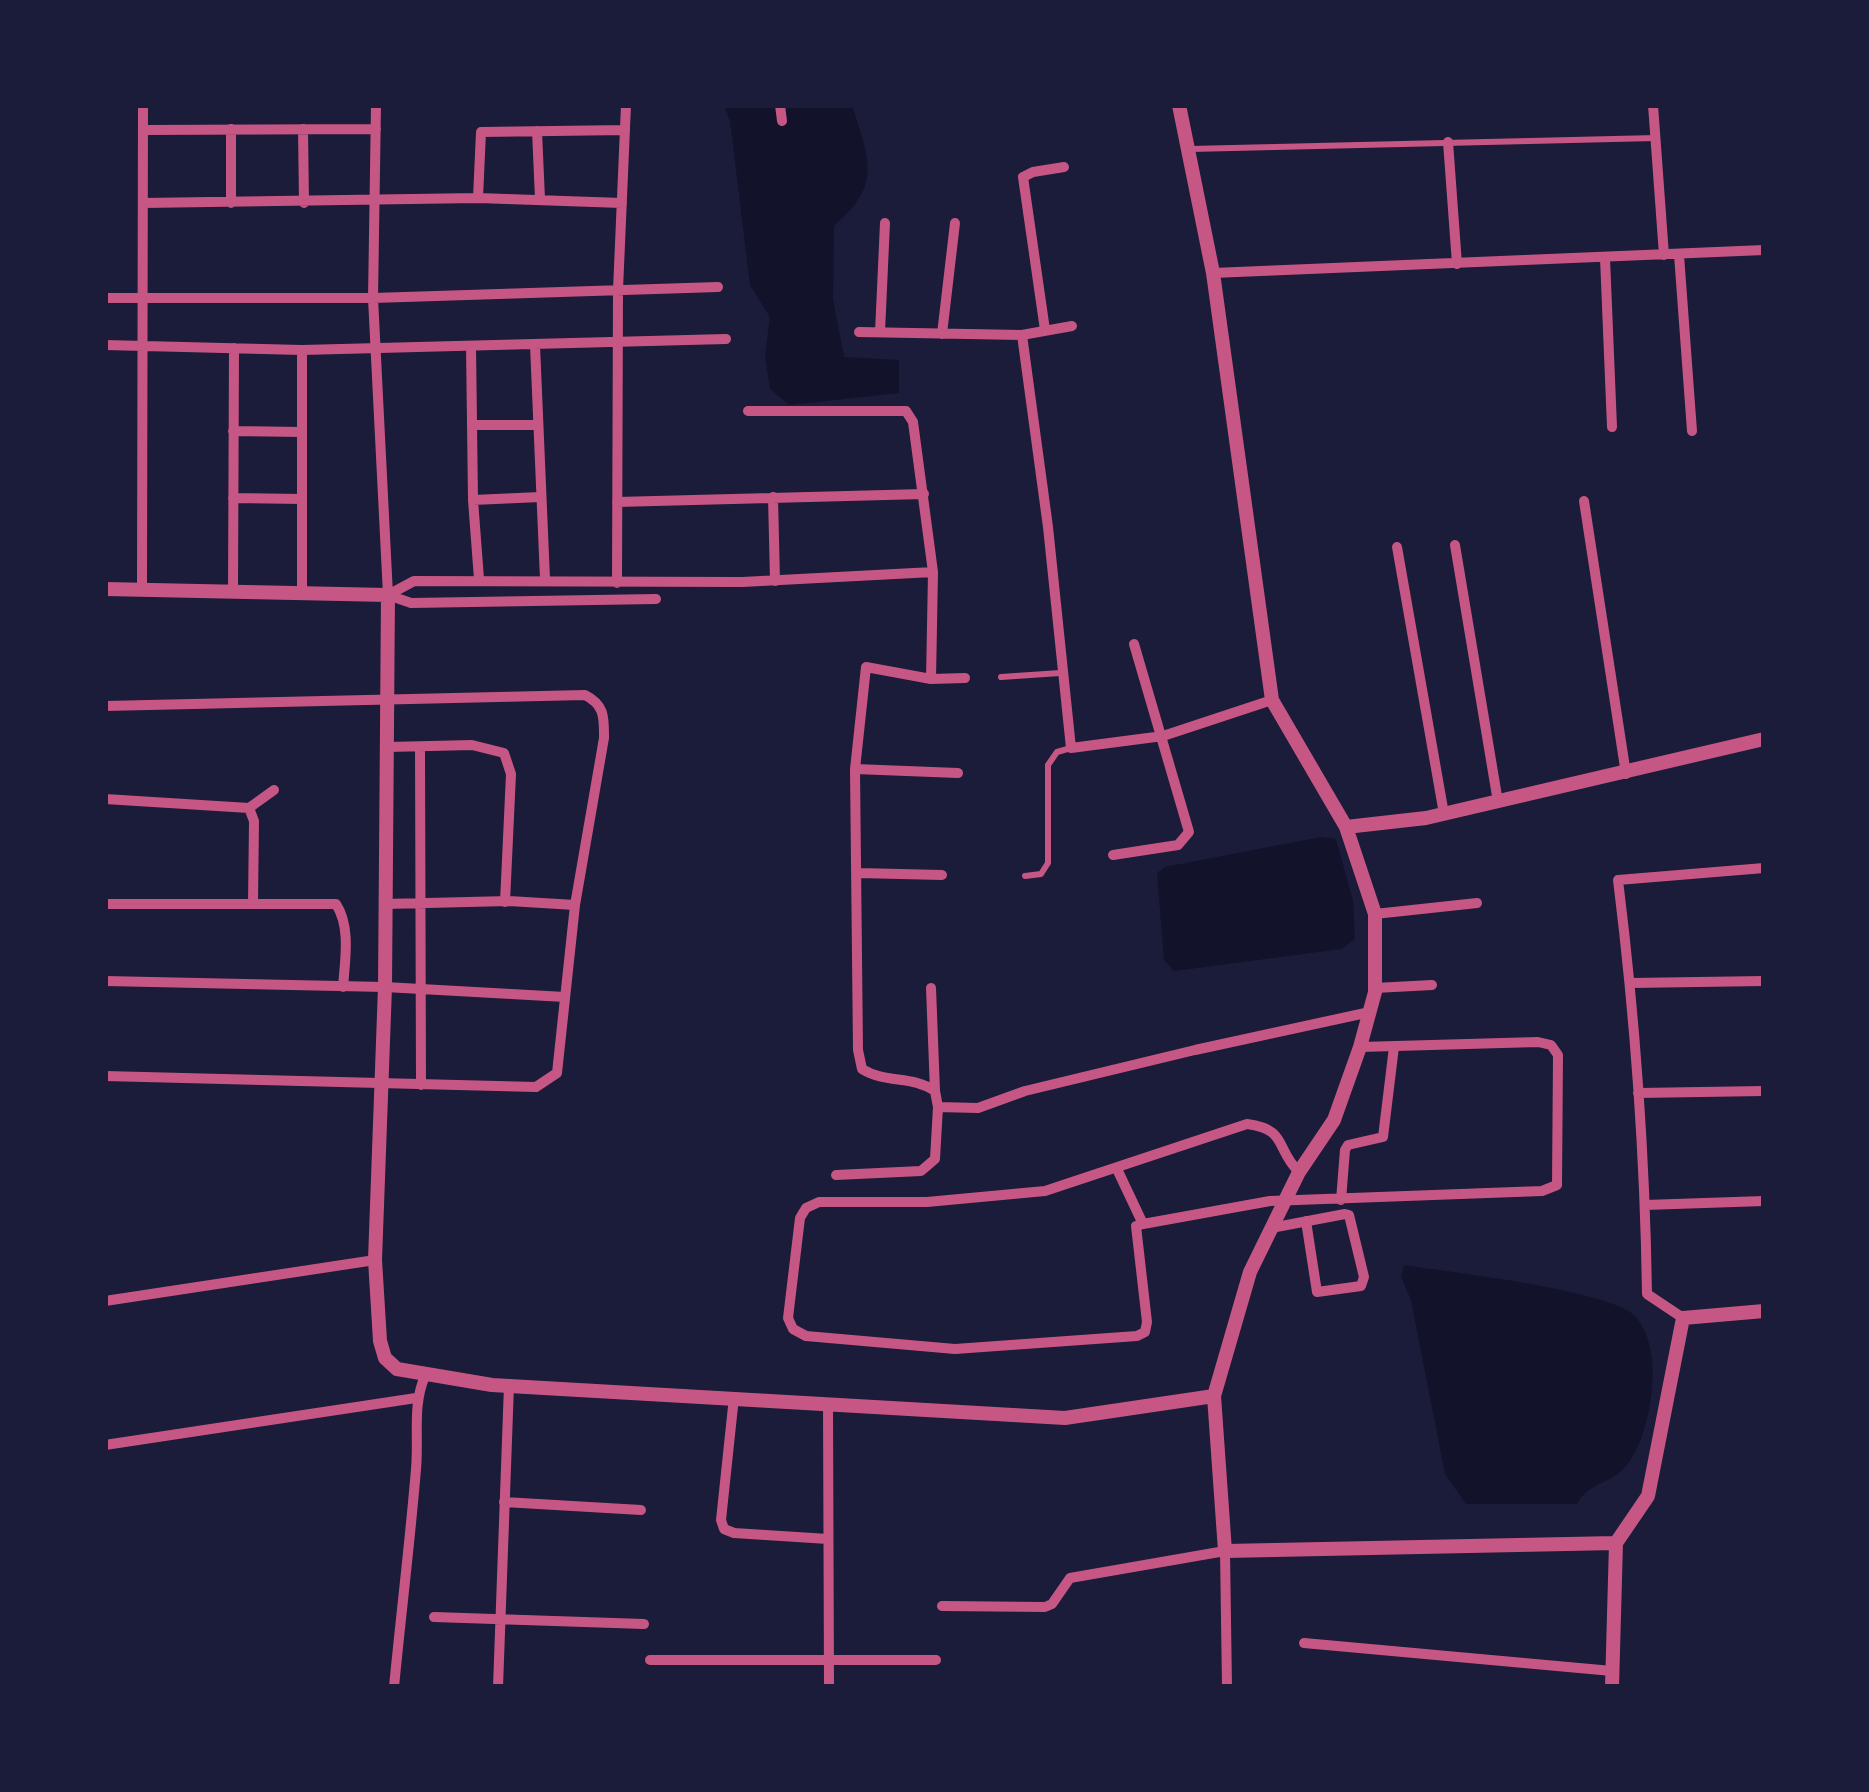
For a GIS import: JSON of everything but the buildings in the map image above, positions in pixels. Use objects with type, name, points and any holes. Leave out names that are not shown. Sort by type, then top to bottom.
[{"type":"street","points":[[142,590],[143,105]]},
{"type":"street","points":[[376,105],[373,298],[389,699],[375,1260],[385,1358],[397,1370],[509,1385],[1065,1418],[1214,1396]]},
{"type":"street","points":[[616,583],[618,290],[626,105]]},
{"type":"street","points":[[779,105],[782,121]]},
{"type":"street","points":[[1179,105],[1213,273],[1272,700],[1346,827],[1375,914],[1375,988],[1360,1047],[1334,1120],[1299,1172],[1250,1272],[1214,1396],[1225,1551],[1227,1687]]},
{"type":"street","points":[[1654,105],[1664,255]]},
{"type":"street","points":[[231,129],[231,203]]},
{"type":"street","points":[[303,129],[304,202]]},
{"type":"street","points":[[143,130],[376,129]]},
{"type":"street","points":[[478,199],[481,131],[625,130]]},
{"type":"street","points":[[537,131],[540,199]]},
{"type":"street","points":[[1448,142],[1457,264]]},
{"type":"street","points":[[1045,330],[1023,177],[1064,167]]},
{"type":"street","points":[[143,203],[478,199],[622,203]]},
{"type":"street","points":[[880,332],[885,223]]},
{"type":"street","points":[[943,334],[955,223]]},
{"type":"street","points":[[1213,273],[1764,250]]},
{"type":"street","points":[[1679,255],[1692,431]]},
{"type":"street","points":[[1605,258],[1612,427]]},
{"type":"street","points":[[105,298],[373,298],[718,286]]},
{"type":"street","points":[[859,332],[1022,335],[1072,326]]},
{"type":"street","points":[[1022,335],[1071,748],[1163,736],[1272,700]]},
{"type":"street","points":[[105,345],[302,350],[726,339]]},
{"type":"street","points":[[536,345],[545,579]]},
{"type":"street","points":[[471,346],[472,500],[479,580]]},
{"type":"street","points":[[232,591],[234,348]]},
{"type":"street","points":[[302,350],[302,592]]},
{"type":"street","points":[[748,411],[906,410],[913,422],[933,572],[931,679]]},
{"type":"street","points":[[472,425],[538,425]]},
{"type":"street","points":[[233,431],[302,432]]},
{"type":"street","points":[[617,502],[924,494]]},
{"type":"street","points":[[233,497],[302,499]]},
{"type":"street","points":[[472,500],[540,497]]},
{"type":"street","points":[[772,497],[775,581]]},
{"type":"street","points":[[1584,501],[1626,774]]},
{"type":"street","points":[[1455,545],[1498,802]]},
{"type":"street","points":[[1397,547],[1444,814]]},
{"type":"street","points":[[388,595],[414,580],[775,581],[933,572]]},
{"type":"street","points":[[105,589],[388,595],[410,603],[656,599]]},
{"type":"street","points":[[1113,855],[1178,845],[1189,832],[1134,644]]},
{"type":"street","points":[[935,1091],[921,1081],[878,1078],[862,1069],[855,769],[866,667],[931,679],[964,678]]},
{"type":"street","points":[[105,706],[585,695],[598,701],[604,716],[574,905],[557,1073],[550,1082],[536,1087],[105,1076]]},
{"type":"street","points":[[1346,827],[1444,814],[1764,740]]},
{"type":"street","points":[[420,746],[421,1085]]},
{"type":"street","points":[[388,747],[472,746],[504,752],[511,774],[505,902]]},
{"type":"street","points":[[855,769],[958,772]]},
{"type":"street","points":[[105,800],[249,808],[274,790]]},
{"type":"street","points":[[249,808],[254,821],[253,903]]},
{"type":"street","points":[[1764,868],[1618,880],[1631,983],[1646,1204],[1647,1294],[1683,1318],[1764,1311]]},
{"type":"street","points":[[858,873],[942,875]]},
{"type":"street","points":[[105,904],[335,904],[346,938],[343,987]]},
{"type":"street","points":[[385,904],[574,905]]},
{"type":"street","points":[[1375,914],[1477,904]]},
{"type":"street","points":[[105,981],[565,998]]},
{"type":"street","points":[[1631,983],[1764,981]]},
{"type":"street","points":[[1375,988],[1432,985]]},
{"type":"street","points":[[836,1175],[921,1171],[934,1159],[938,1107],[931,988]]},
{"type":"street","points":[[938,1107],[978,1108],[1025,1091],[1195,1049],[1370,1012]]},
{"type":"street","points":[[1299,1172],[1268,1127],[1247,1124],[1045,1191],[927,1202],[819,1202],[806,1208],[800,1218],[788,1318],[793,1330],[806,1336],[955,1349],[1137,1336],[1147,1322],[1136,1226],[1143,1223],[1270,1201],[1542,1191],[1557,1185],[1558,1055],[1551,1045],[1360,1047]]},
{"type":"street","points":[[1341,1200],[1348,1145],[1383,1137],[1394,1047]]},
{"type":"street","points":[[1638,1093],[1764,1091]]},
{"type":"street","points":[[1117,1169],[1143,1223]]},
{"type":"street","points":[[1646,1204],[1764,1201]]},
{"type":"street","points":[[1271,1228],[1306,1221],[1345,1214],[1352,1219],[1364,1277],[1361,1286],[1317,1292],[1306,1221]]},
{"type":"street","points":[[105,1300],[375,1260]]},
{"type":"street","points":[[1304,1642],[1612,1679],[1616,1543],[1648,1496],[1683,1318]]},
{"type":"street","points":[[394,1687],[418,1447],[416,1398],[425,1376]]},
{"type":"street","points":[[498,1687],[509,1385]]},
{"type":"street","points":[[734,1397],[721,1520],[724,1528],[734,1533],[828,1539]]},
{"type":"street","points":[[105,1445],[416,1398]]},
{"type":"street","points":[[828,1403],[829,1687]]},
{"type":"street","points":[[504,1502],[641,1510]]},
{"type":"street","points":[[942,1606],[1045,1607],[1070,1578],[1225,1551],[1616,1543]]},
{"type":"street","points":[[434,1617],[644,1624]]},
{"type":"street","points":[[650,1660],[936,1660]]},
{"type":"lane","points":[[1187,149],[1656,139]]},
{"type":"lane","points":[[1001,676],[1060,673]]},
{"type":"lane","points":[[1025,876],[1046,870],[1048,765],[1057,752],[1071,748]]},
{"type":"shaded area","points":[[724,105],[852,105],[868,170],[860,197],[834,226],[833,299],[844,357],[899,360],[899,393],[789,405],[770,389],[765,355],[770,317],[750,285],[730,121]]},
{"type":"shaded area","points":[[1321,837],[1336,839],[1353,901],[1355,939],[1341,949],[1174,971],[1164,960],[1157,873],[1165,867]]},
{"type":"shaded area","points":[[1404,1265],[1596,1298],[1636,1317],[1649,1343],[1652,1389],[1642,1437],[1626,1466],[1577,1504],[1466,1504],[1445,1474],[1411,1300],[1401,1277]]}]
